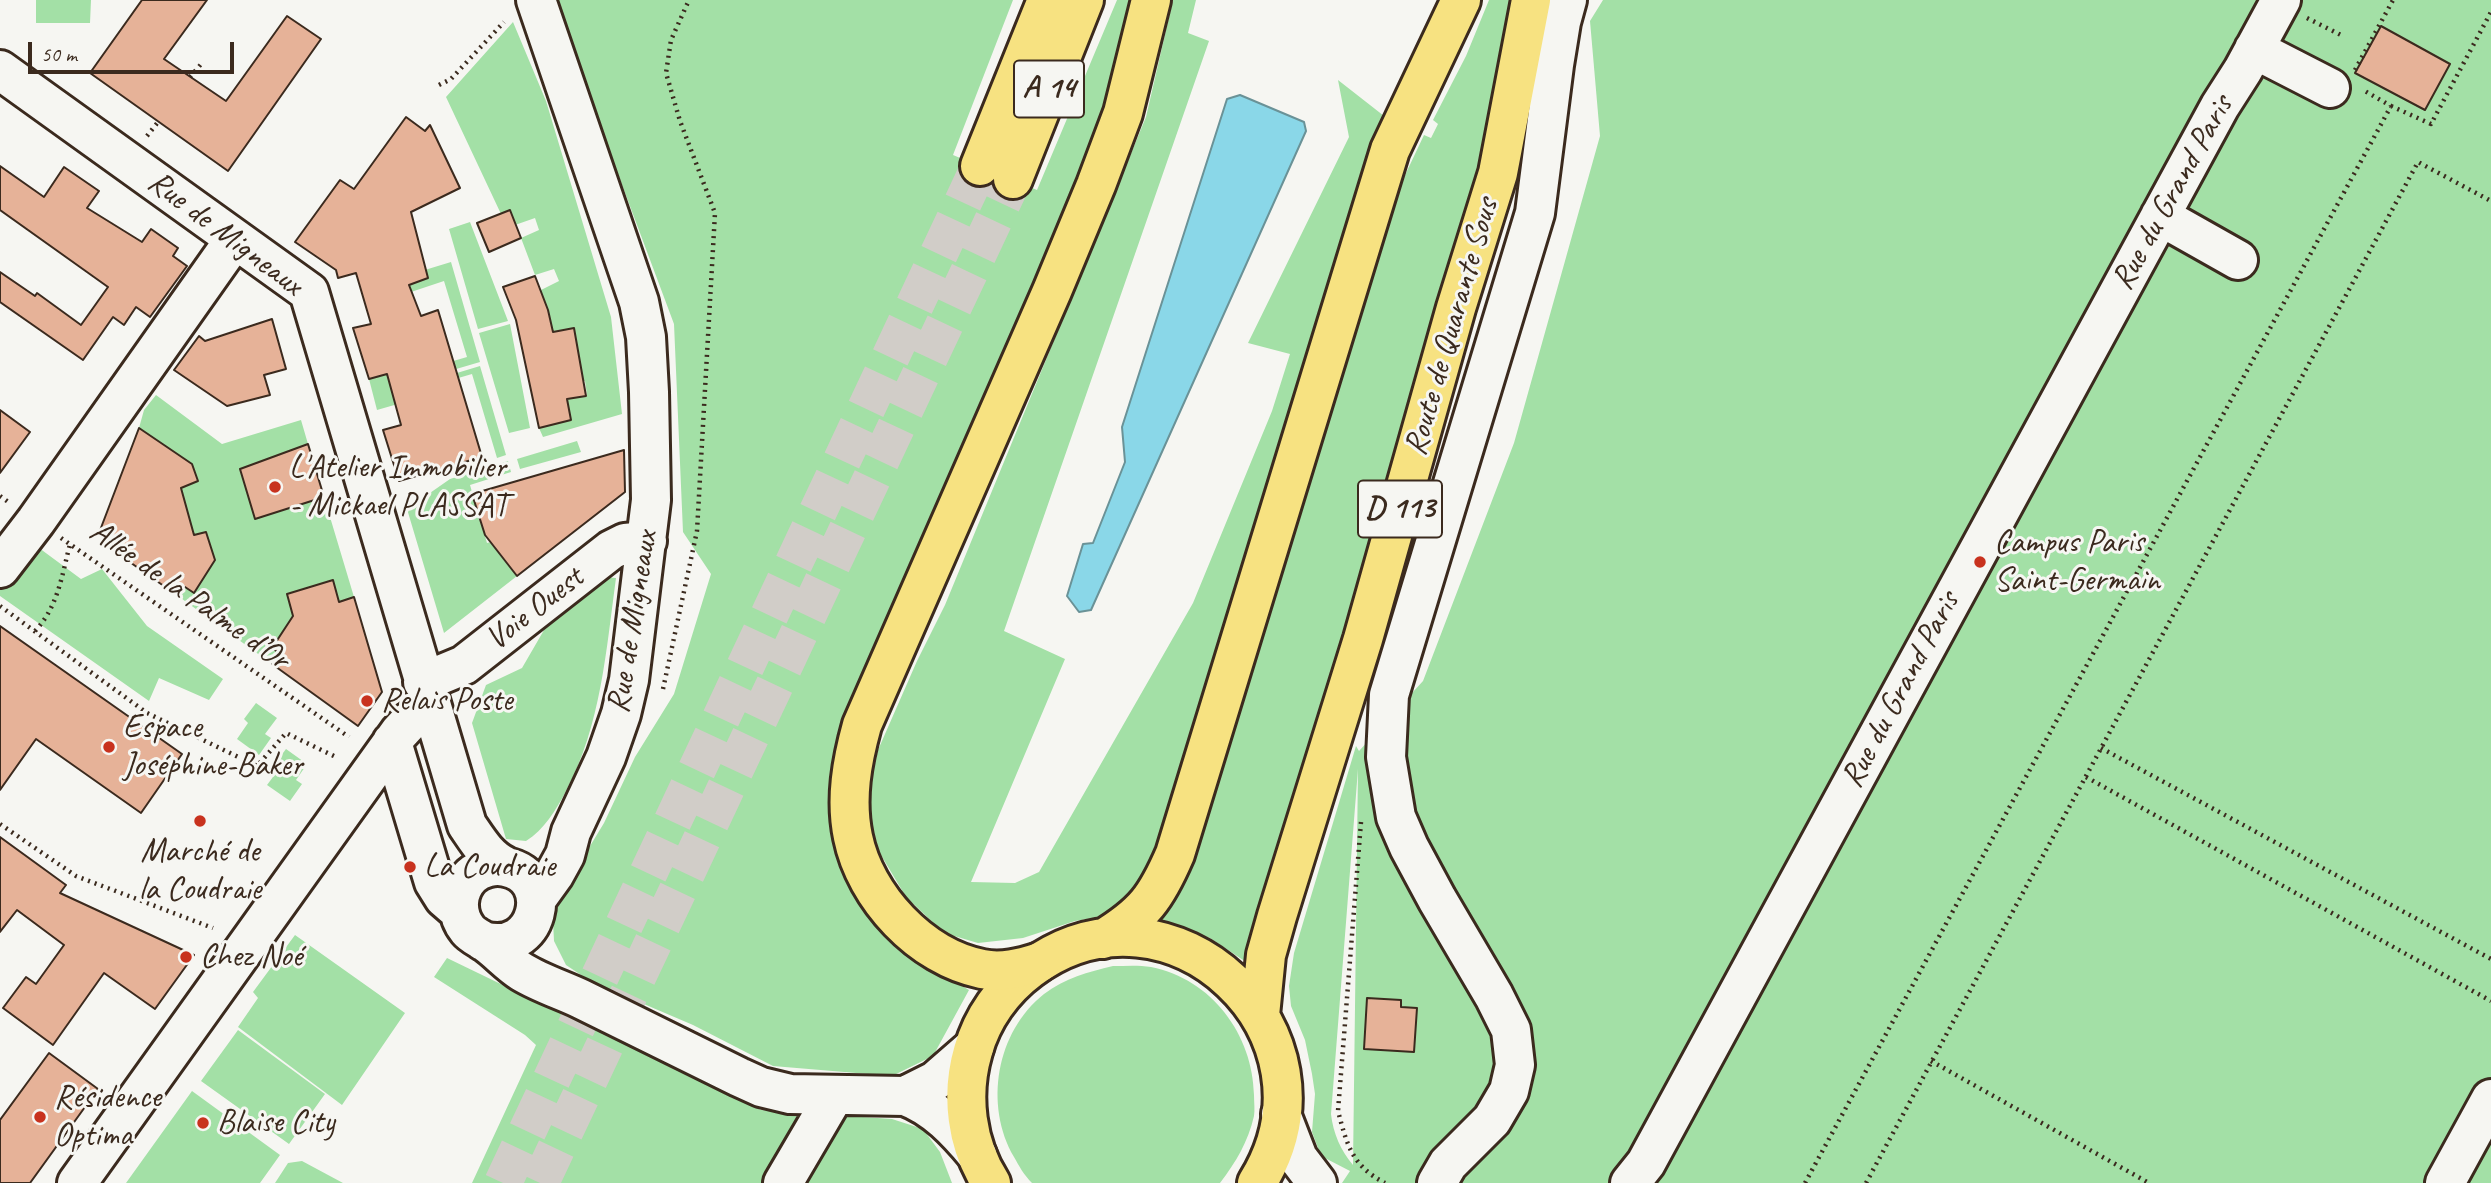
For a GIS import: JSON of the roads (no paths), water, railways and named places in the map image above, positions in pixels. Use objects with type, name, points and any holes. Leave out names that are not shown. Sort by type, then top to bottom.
[{"type":"main road","name":"A 14","points":[[1047,0],[997,172],[1084,0]]},
{"type":"main road","points":[[1040,962],[1017,969],[1000,970],[965,964],[924,943],[905,926],[873,885],[857,850],[850,816],[852,770],[862,725],[1096,185],[1123,113],[1151,0]]},
{"type":"main road","name":"Route de Quarante Sous","points":[[1103,939],[1146,908],[1166,877],[1175,854],[1390,150],[1461,0]]},
{"type":"main road","name":"Route de Quarante Sous","points":[[1260,1015],[1266,956],[1363,639],[1456,308],[1498,173],[1531,0]]},
{"type":"main road","name":"Route de Quarante Sous","points":[[984,1169],[970,1134],[966,1101],[968,1068],[974,1047],[993,1007],[1007,990],[1040,962],[1079,945],[1103,939],[1149,940],[1193,954],[1231,979],[1260,1015],[1278,1059],[1282,1082],[1281,1114],[1273,1151],[1257,1183]]},
{"type":"street","name":"Rue de Migneaux","points":[[483,941],[511,941],[533,913],[565,855],[571,832],[606,757],[621,714],[636,635],[650,500],[646,337],[639,302],[536,0]]},
{"type":"street","points":[[1437,1183],[1448,1164],[1492,1120],[1509,1091],[1514,1065],[1511,1030],[1437,899],[1396,817],[1386,757],[1389,695],[1535,212],[1554,65],[1567,0]]},
{"type":"street","name":"Rue du Grand Paris","points":[[1639,1176],[2220,106],[2249,60],[2291,7]]},
{"type":"street","points":[[2249,60],[2340,89]]},
{"type":"street","name":"Rue de Migneaux","points":[[0,70],[309,292],[467,825],[478,844],[494,860],[526,878],[533,890],[533,913],[544,963],[567,992]]},
{"type":"street","points":[[2160,216],[2238,260]]},
{"type":"street","points":[[0,568],[235,239]]},
{"type":"street","name":"Voie Ouest","points":[[77,1183],[427,695],[611,550],[625,543],[647,541]]},
{"type":"street","points":[[392,742],[434,882],[444,898],[463,896]]},
{"type":"street","name":"Rue de Migneaux","points":[[467,825],[463,896],[465,927],[523,972],[761,1087],[790,1094],[905,1096],[928,1107],[944,1119],[984,1169]]},
{"type":"street","name":"Rue de Migneaux","points":[[463,896],[482,869],[535,862],[571,832]]},
{"type":"street","name":"Rue de Migneaux","points":[[905,1096],[935,1081],[974,1047]]},
{"type":"street","points":[[783,1183],[834,1096]]},
{"type":"street","points":[[2445,1183],[2491,1099]]},
{"type":"street","points":[[1281,1114],[1298,1158],[1317,1183]]},
{"type":"water","points":[[1240,95],[1304,122],[1306,131],[1091,610],[1079,612],[1067,596],[1083,544],[1093,543],[1125,462],[1122,427],[1227,99]]},
{"type":"tunnel","points":[[503,1183],[980,166]]},
{"type":"tunnel","points":[[540,1183],[1013,179]]},
{"type":"place","name":"L'Atelier Immobilier - Mickael PLASSAT","points":[[275,487]]},
{"type":"place","name":"Campus Paris Saint-Germain","points":[[1980,562]]},
{"type":"place","name":"Relais Poste","points":[[367,701]]},
{"type":"place","name":"Espace Joséphine-Baker","points":[[109,747]]},
{"type":"place","name":"Marché de la Coudraie","points":[[200,821]]},
{"type":"place","name":"La Coudraie","points":[[410,867]]},
{"type":"place","name":"Chez Noé","points":[[186,957]]},
{"type":"place","name":"Résidence Optima","points":[[40,1117]]},
{"type":"place","name":"Blaise City","points":[[203,1123]]}]
